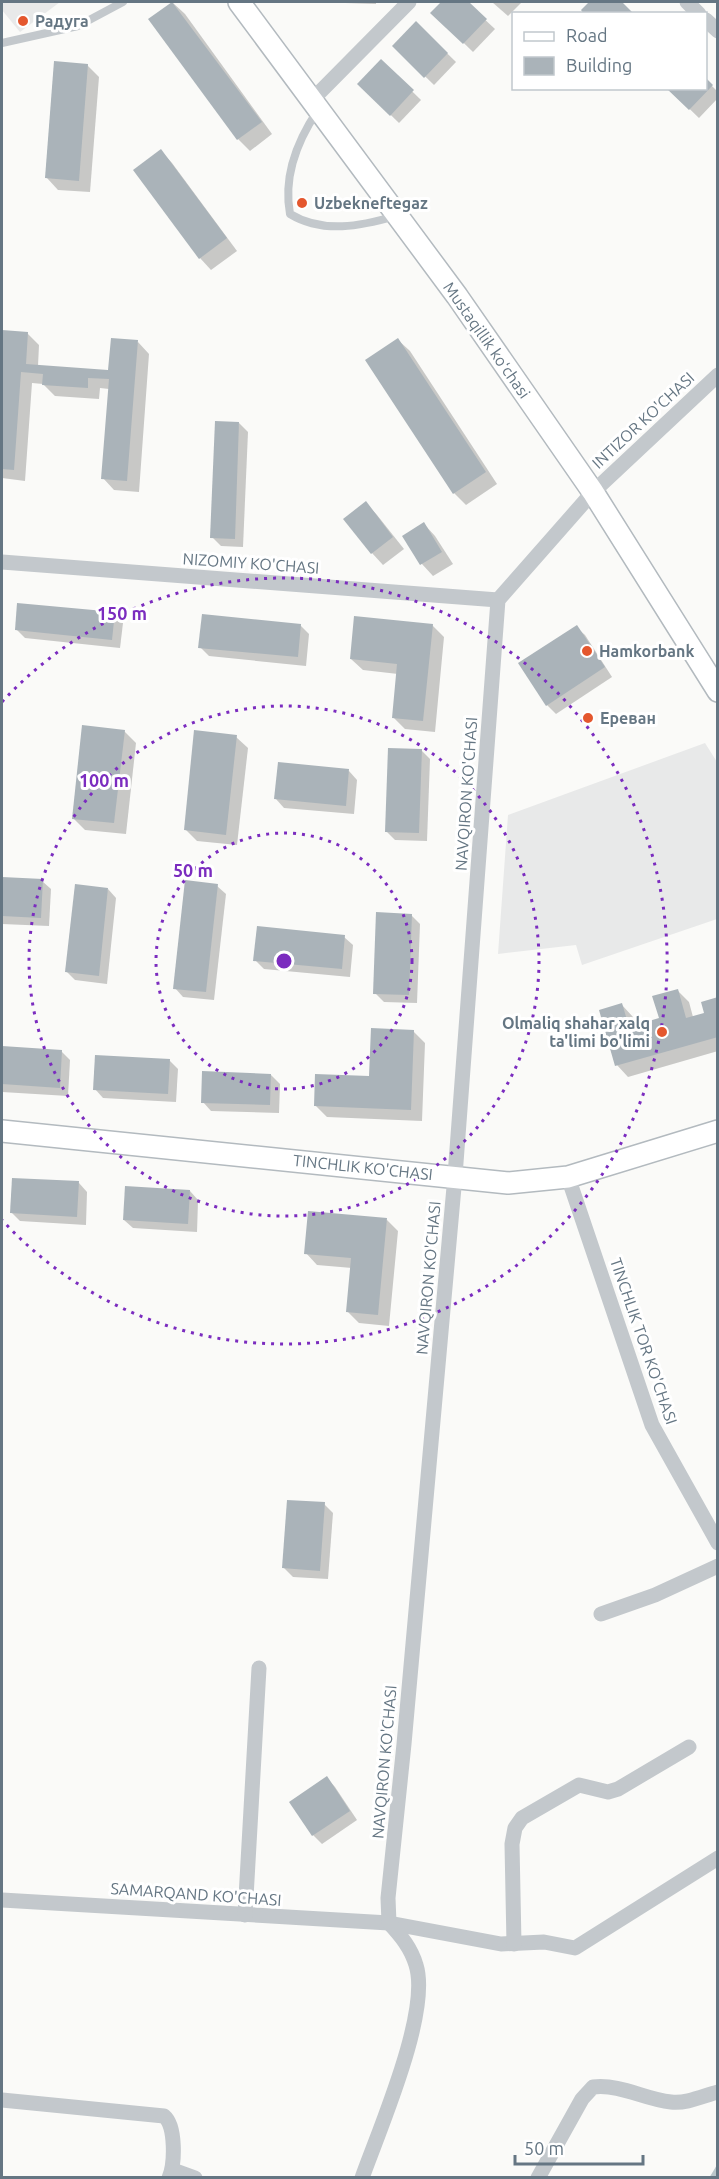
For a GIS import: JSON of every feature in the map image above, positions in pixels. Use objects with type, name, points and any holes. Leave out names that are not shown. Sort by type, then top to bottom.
[{"type":"main road","name":"Mustaqillik koʻchasi","points":[[239,2],[457,296],[593,492],[717,691]]},
{"type":"main road","name":"TINCHLIK KO'CHASI","points":[[2,1131],[508,1183],[568,1177],[717,1131]]},
{"type":"street","points":[[315,104],[409,2]]},
{"type":"street","name":"INTIZOR KO'CHASI","points":[[593,492],[717,375]]},
{"type":"street","points":[[498,600],[593,492]]},
{"type":"street","name":"NIZOMIY KO'CHASI","points":[[2,562],[498,600]]},
{"type":"street","name":"NAVQIRON KO'CHASI","points":[[389,1923],[388,1898],[455,1176],[498,600]]},
{"type":"street","name":"TINCHLIK TOR KO'CHASI","points":[[568,1177],[652,1425],[717,1543]]},
{"type":"street","points":[[601,1614],[655,1595],[717,1566]]},
{"type":"street","points":[[244,1915],[259,1668]]},
{"type":"street","points":[[514,1944],[512,1844],[515,1828],[522,1818],[579,1785],[608,1792],[618,1789],[689,1747]]},
{"type":"street","name":"SAMARQAND KO'CHASI","points":[[2,1900],[389,1923],[501,1944],[544,1942],[575,1948],[717,1858]]},
{"type":"street","points":[[362,2178],[409,2047],[418,1994],[417,1967],[407,1943],[389,1923]]},
{"type":"street","points":[[538,2178],[582,2099],[593,2087],[610,2085],[672,2102],[684,2102],[717,2092]]},
{"type":"street","points":[[2,2100],[164,2116],[172,2127],[171,2174],[195,2178]]},
{"type":"lane","points":[[2,43],[78,26],[123,2]]},
{"type":"lane","points":[[315,104],[295,154],[287,198],[290,214],[302,222],[337,228],[366,225],[398,215]]},
{"type":"shaded area","name":"Радуга","points":[[2,2],[60,2],[20,32],[2,10]]},
{"type":"shaded area","points":[[705,743],[717,762],[717,919],[582,965],[576,945],[498,954],[508,815]]},
{"type":"building","points":[[172,2],[262,122],[237,140],[148,19]]},
{"type":"building","points":[[441,2],[469,2],[487,19],[463,44],[430,13]]},
{"type":"building","points":[[589,2],[622,2],[632,12],[582,12],[581,10]]},
{"type":"building","points":[[416,21],[448,53],[424,78],[392,46]]},
{"type":"building","points":[[381,59],[414,90],[390,116],[357,84]]},
{"type":"building","points":[[54,61],[88,64],[79,181],[45,178]]},
{"type":"building","points":[[707,79],[713,85],[689,110],[668,90],[707,90]]},
{"type":"building","points":[[161,149],[227,238],[199,259],[133,170]]},
{"type":"building","points":[[2,330],[28,332],[26,364],[108,370],[111,338],[138,340],[127,481],[101,479],[109,379],[88,378],[88,388],[42,385],[43,374],[21,372],[14,470],[2,469]]},
{"type":"building","points":[[398,338],[486,472],[453,494],[365,360]]},
{"type":"building","points":[[215,421],[239,422],[235,539],[210,538]]},
{"type":"building","points":[[366,501],[393,537],[371,554],[343,519]]},
{"type":"building","points":[[424,522],[442,552],[420,565],[402,536]]},
{"type":"building","points":[[17,603],[115,612],[112,640],[15,630]]},
{"type":"building","points":[[202,614],[301,624],[298,657],[198,648]]},
{"type":"building","points":[[354,616],[433,624],[423,721],[392,718],[397,664],[350,659]]},
{"type":"building","points":[[577,625],[605,667],[546,706],[518,663]]},
{"type":"building","points":[[82,725],[125,730],[114,823],[72,819]]},
{"type":"building","points":[[194,730],[237,735],[226,835],[184,830]]},
{"type":"building","points":[[388,748],[422,749],[419,833],[385,832]]},
{"type":"building","points":[[278,762],[349,769],[346,806],[274,799]]},
{"type":"building","points":[[2,877],[43,879],[41,918],[2,916]]},
{"type":"building","points":[[185,880],[218,884],[206,992],[173,989]]},
{"type":"building","points":[[75,884],[108,888],[99,976],[65,972]]},
{"type":"building","points":[[376,912],[412,914],[409,995],[373,994]]},
{"type":"building","points":[[257,926],[345,935],[342,969],[253,961]]},
{"type":"building","name":"Olmaliq shahar xalq ta'limi bo'limi","points":[[678,989],[686,1018],[704,1013],[701,1002],[718,997],[718,1037],[615,1066],[599,1010],[622,1003],[629,1027],[659,1018],[652,996]]},
{"type":"building","points":[[371,1028],[414,1030],[411,1110],[314,1106],[315,1074],[369,1076]]},
{"type":"building","points":[[2,1046],[62,1050],[60,1088],[2,1084]]},
{"type":"building","points":[[95,1055],[170,1059],[168,1094],[93,1090]]},
{"type":"building","points":[[202,1071],[271,1074],[270,1105],[201,1103]]},
{"type":"building","points":[[12,1178],[79,1181],[77,1217],[10,1213]]},
{"type":"building","points":[[125,1186],[190,1190],[188,1224],[123,1220]]},
{"type":"building","points":[[308,1211],[387,1218],[378,1315],[346,1312],[351,1258],[304,1254]]},
{"type":"building","points":[[287,1500],[325,1502],[320,1571],[282,1568]]},
{"type":"building","points":[[327,1776],[350,1811],[312,1836],[289,1802]]},
{"type":"waterway","points":[[712,2178],[718,2168]]},
{"type":"place","name":"Радуга","points":[[23,21]]},
{"type":"place","name":"Uzbekneftegaz","points":[[302,203]]},
{"type":"place","name":"Hamkorbank","points":[[587,651]]},
{"type":"place","name":"Ереван","points":[[588,718]]},
{"type":"place","name":"Olmaliq shahar xalq ta'limi bo'limi","points":[[662,1032]]}]
